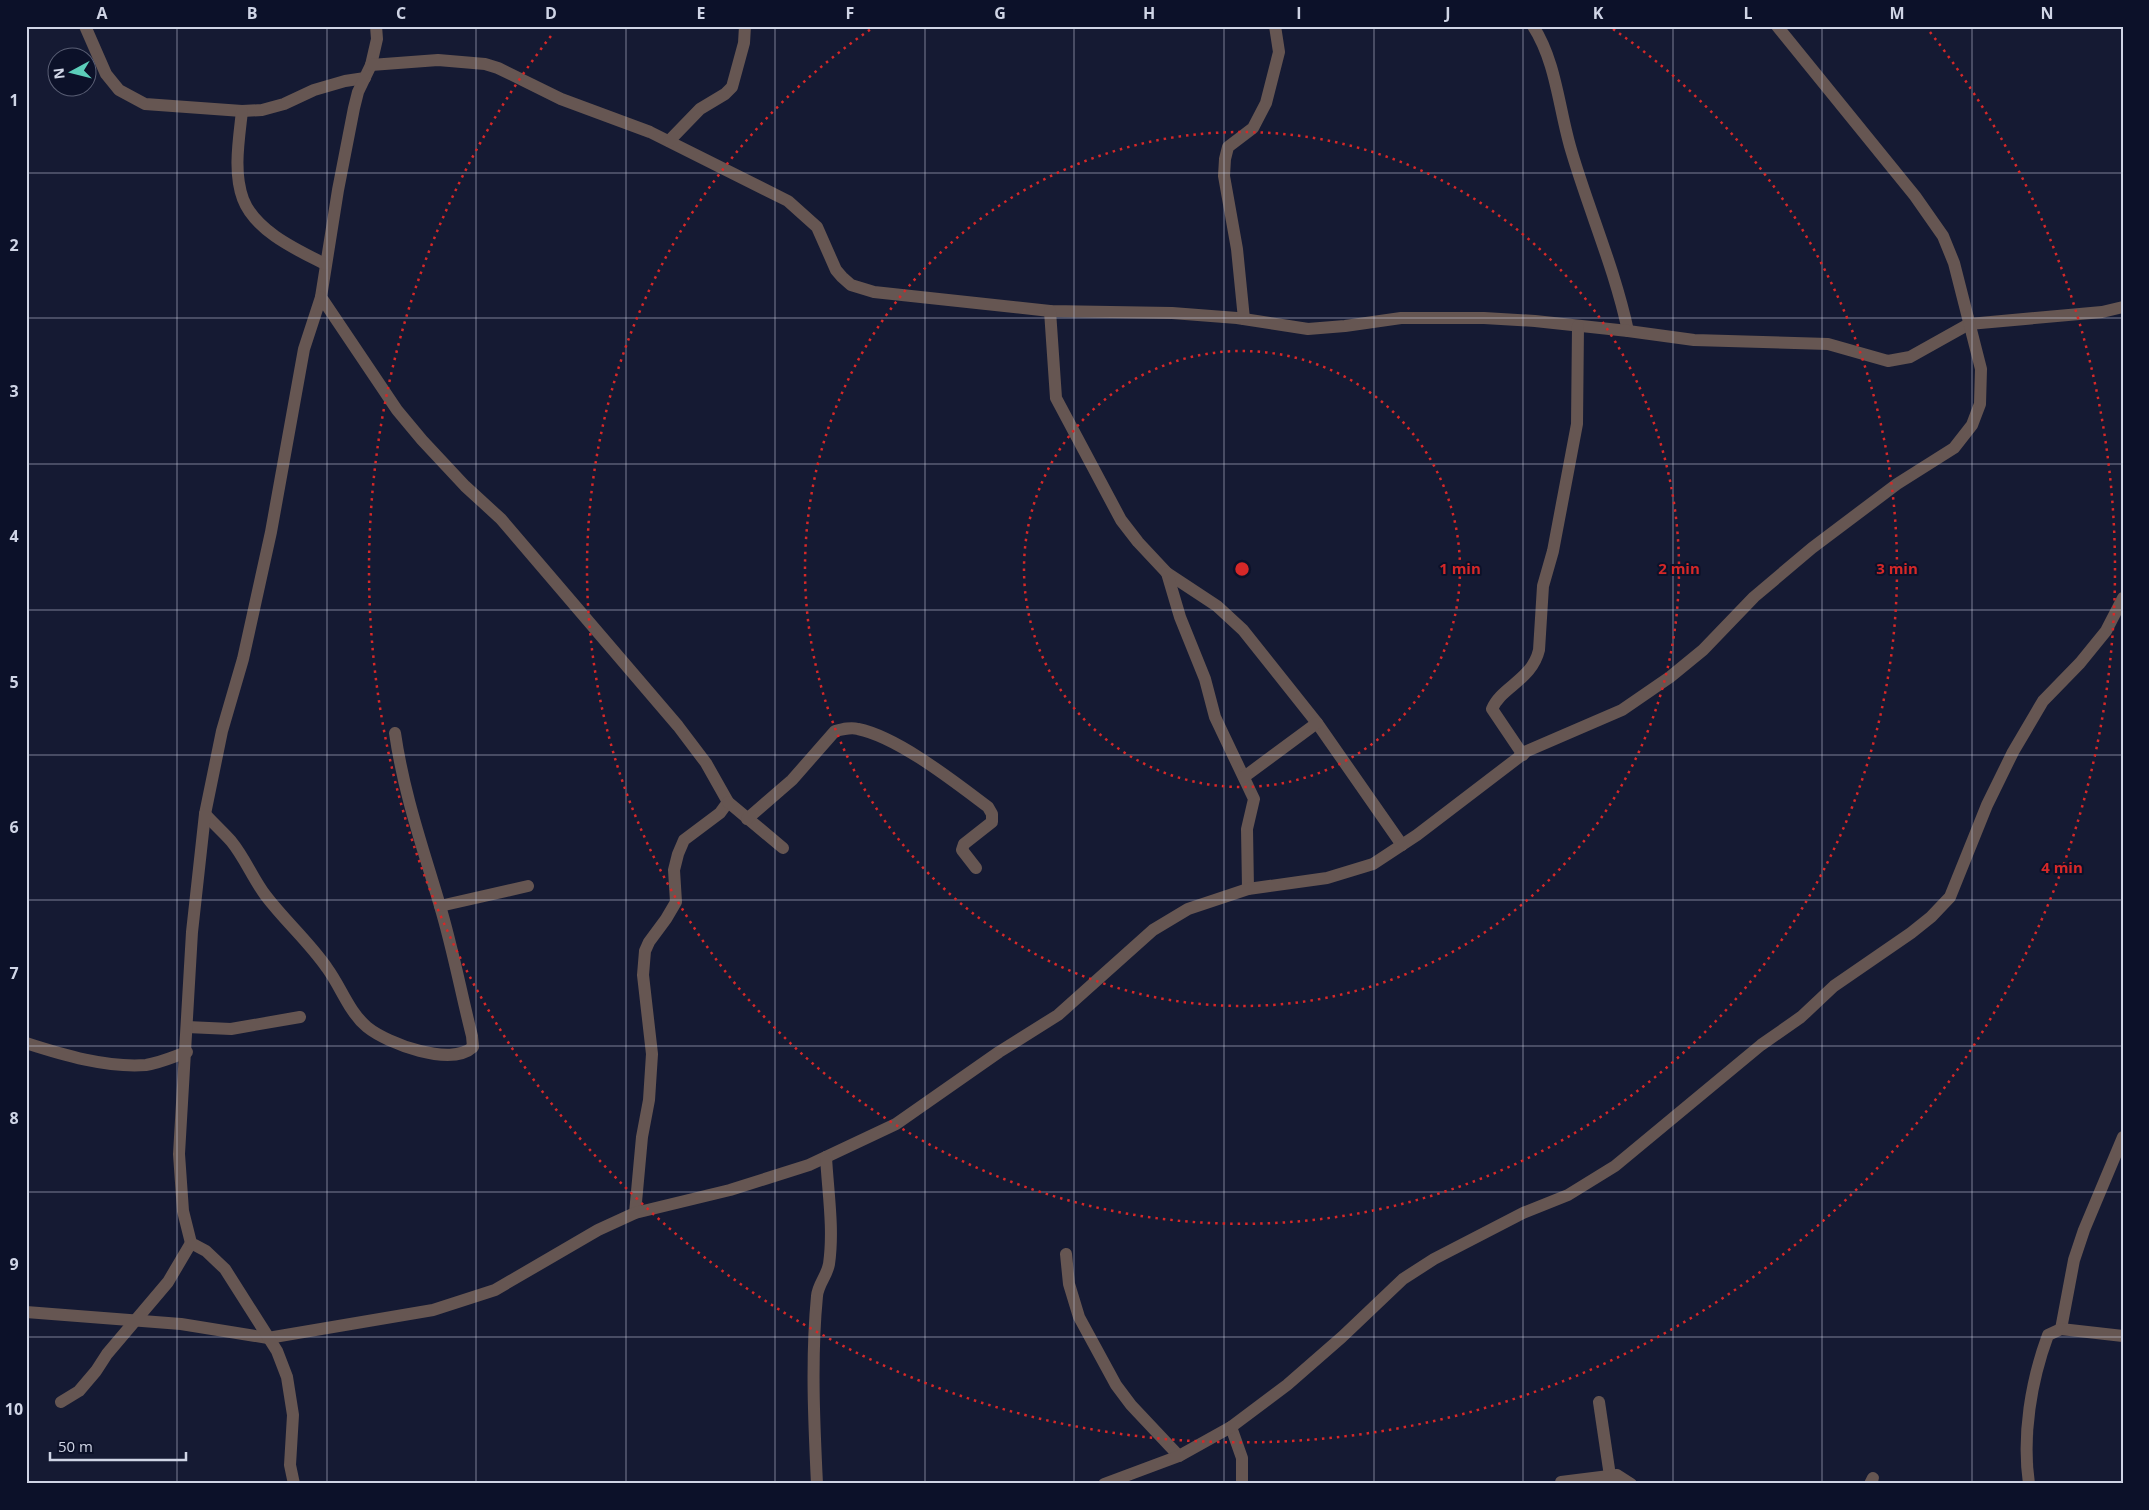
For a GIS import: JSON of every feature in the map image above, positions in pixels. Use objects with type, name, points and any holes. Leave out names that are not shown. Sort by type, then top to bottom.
[{"type":"street","points":[[85,26],[106,74],[119,90],[145,104],[242,111],[262,110],[284,104],[314,90],[345,81],[365,78]]},
{"type":"street","points":[[61,1402],[79,1390],[168,1282],[191,1243],[183,1211],[179,1154],[187,1052],[192,932],[205,814],[222,731],[243,659],[269,541],[304,349],[322,297],[325,264],[354,108],[358,92],[372,65],[376,26]]},
{"type":"street","points":[[668,141],[700,109],[725,94],[732,87],[744,43],[745,26]]},
{"type":"street","points":[[1244,319],[1237,249],[1224,176],[1225,159],[1228,147],[1253,128],[1266,103],[1279,52],[1274,26]]},
{"type":"street","points":[[1533,26],[1548,61],[1572,153],[1617,284],[1628,331]]},
{"type":"street","points":[[26,1312],[136,1319],[268,1338],[432,1310],[495,1290],[598,1230],[635,1213],[730,1190],[826,1157],[896,1124],[999,1052],[1058,1015],[1153,930],[1188,909],[1248,889],[1327,878],[1373,864],[1402,845],[1523,754],[1602,720],[1637,701],[1703,650],[1754,597],[1812,548],[1897,484],[1954,448],[1972,425],[1980,404],[1981,369],[1954,263],[1943,236],[1933,219],[1777,26]]},
{"type":"street","points":[[372,65],[438,60],[485,64],[506,72],[561,99],[668,141],[788,201],[799,209],[817,227],[836,270],[851,285],[874,292],[1050,311],[1172,313],[1244,319],[1308,329],[1401,318],[1527,321],[1694,340],[1828,344],[1893,361],[1910,357],[1969,324],[2102,312],[2123,307]]},
{"type":"street","points":[[242,111],[238,180],[243,200],[269,232],[288,246],[325,264]]},
{"type":"street","points":[[322,297],[397,410],[442,463],[501,519],[678,726],[706,763],[728,802],[783,848]]},
{"type":"street","points":[[1050,311],[1053,378],[1056,398],[1121,520],[1167,573],[1217,606],[1243,630],[1317,723],[1402,845]]},
{"type":"street","points":[[1523,754],[1492,709],[1496,702],[1525,675],[1537,658],[1543,586],[1553,551],[1577,424],[1578,326]]},
{"type":"street","points":[[1167,573],[1180,617],[1205,679],[1215,716],[1254,799],[1247,829],[1248,889]]},
{"type":"street","points":[[1104,1484],[1179,1456],[1231,1427],[1287,1384],[1342,1337],[1403,1279],[1434,1259],[1523,1213],[1568,1195],[1615,1166],[1761,1045],[1801,1017],[1834,986],[1931,917],[1950,897],[1987,805],[2013,752],[2043,701],[2106,631],[2123,598]]},
{"type":"street","points":[[1244,777],[1317,723]]},
{"type":"street","points":[[746,819],[792,780],[835,731],[856,728],[896,745],[946,775],[988,807],[992,814],[992,822],[964,844],[962,850],[976,868]]},
{"type":"street","points":[[205,814],[232,842],[264,894],[327,967],[355,1014],[368,1028],[388,1040],[410,1048],[440,1056],[462,1054],[473,1047],[472,1036],[440,906],[413,820],[400,764],[396,734]]},
{"type":"street","points":[[635,1213],[642,1137],[649,1100],[652,1054],[644,975],[645,952],[649,942],[676,902],[674,870],[684,840],[720,813],[728,802]]},
{"type":"street","points":[[440,906],[528,886]]},
{"type":"street","points":[[187,1027],[231,1029],[300,1017]]},
{"type":"street","points":[[26,1043],[83,1058],[122,1064],[144,1065],[160,1062],[187,1052]]},
{"type":"street","points":[[2061,1329],[2074,1260],[2084,1230],[2123,1138]]},
{"type":"street","points":[[817,1484],[814,1394],[816,1321],[819,1286],[827,1273],[831,1237],[826,1157]]},
{"type":"street","points":[[191,1243],[206,1251],[225,1269],[277,1351],[287,1377],[293,1415],[290,1465],[294,1484]]},
{"type":"street","points":[[1066,1254],[1069,1284],[1079,1318],[1116,1385],[1130,1405],[1179,1456]]},
{"type":"street","points":[[2029,1484],[2026,1460],[2030,1405],[2041,1353],[2048,1335],[2061,1329],[2123,1336]]},
{"type":"street","points":[[1599,1402],[1610,1476]]},
{"type":"street","points":[[1231,1427],[1242,1458],[1242,1484]]},
{"type":"street","points":[[1560,1482],[1610,1476],[1623,1477],[1631,1484]]}]
